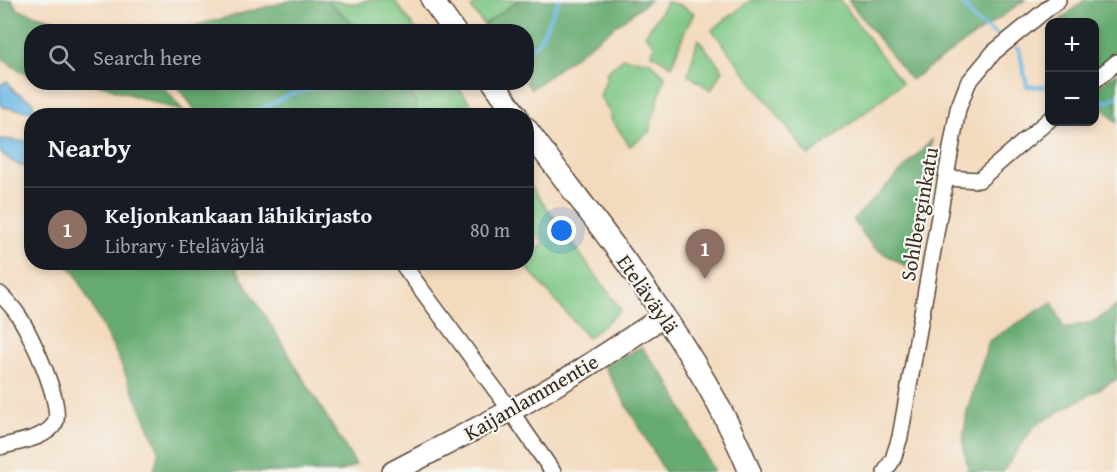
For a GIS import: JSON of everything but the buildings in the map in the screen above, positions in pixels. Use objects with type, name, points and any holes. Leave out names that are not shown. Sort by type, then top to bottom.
[{"type":"main road","points":[[432,0],[449,24]]},
{"type":"main road","points":[[499,90],[511,108]]},
{"type":"main road","name":"Eteläväylä","points":[[534,139],[664,316],[723,410],[750,472]]},
{"type":"main road","name":"Kaijanlammentie","points":[[393,472],[511,411],[578,372],[664,316]]},
{"type":"street","name":"Sohlberginkatu","points":[[885,472],[893,459],[900,437],[958,109],[968,84],[994,52],[1058,0]]},
{"type":"street","points":[[1099,78],[1117,62]]},
{"type":"street","points":[[946,178],[979,180],[1045,123]]},
{"type":"street","points":[[406,270],[511,411],[553,472]]},
{"type":"street","points":[[0,294],[18,315],[38,351],[56,404],[57,414],[55,423],[44,433],[0,447]]},
{"type":"green space","points":[[0,0],[11,0],[19,10],[67,24],[24,24],[24,73],[0,56]]},
{"type":"green space","points":[[293,0],[327,0],[353,24],[201,24]]},
{"type":"green space","points":[[327,0],[357,4],[367,0],[394,0],[412,24],[353,24]]},
{"type":"green space","points":[[482,0],[519,0],[485,24],[471,8]]},
{"type":"green space","points":[[519,0],[650,0],[534,87],[534,24],[485,24]]},
{"type":"green space","points":[[751,0],[840,0],[902,83],[809,156],[712,30]]},
{"type":"green space","points":[[848,0],[1025,0],[911,80]]},
{"type":"green space","points":[[1085,0],[1117,0],[1117,56],[1099,72],[1099,18],[1063,18]]},
{"type":"green space","points":[[667,2],[680,5],[694,13],[672,66],[652,54],[654,44],[645,35]]},
{"type":"green space","points":[[698,39],[723,70],[711,90],[688,75]]},
{"type":"green space","points":[[623,58],[649,61],[665,76],[649,132],[630,146],[610,117],[600,96],[608,75],[606,73]]},
{"type":"green space","points":[[1117,72],[1117,123],[1099,104],[1099,86]]},
{"type":"green space","points":[[116,90],[166,90],[181,108],[172,108]]},
{"type":"green space","points":[[180,90],[408,90],[416,102],[416,108],[194,108]]},
{"type":"green space","points":[[408,90],[460,90],[474,108],[416,108],[416,102]]},
{"type":"green space","points":[[932,140],[909,268],[873,247],[853,220]]},
{"type":"green space","points":[[534,191],[621,310],[588,338],[529,270],[534,270],[534,252],[544,243],[534,231]]},
{"type":"green space","points":[[72,270],[237,270],[356,465],[339,472],[154,472],[159,450],[117,355]]},
{"type":"green space","points":[[1052,302],[1064,328],[1093,322],[1117,306],[1117,379],[1034,426],[1003,472],[967,472],[963,443],[967,411],[989,341]]},
{"type":"green space","points":[[641,347],[668,381],[714,472],[665,472],[604,366]]},
{"type":"water","points":[[7,81],[15,92],[32,101],[35,108],[24,108],[24,110],[3,107],[0,101],[0,85]]},
{"type":"water","points":[[0,139],[24,141],[24,166],[18,165],[0,152]]},
{"type":"waterway","points":[[534,45],[539,42],[559,0]]},
{"type":"waterway","points":[[961,0],[974,20],[997,35]]},
{"type":"waterway","points":[[1017,48],[1027,86],[1045,87]]},
{"type":"waterway","points":[[264,108],[291,94],[308,90]]},
{"type":"waterway","points":[[1099,99],[1108,102],[1117,96]]},
{"type":"place","name":"Keljonkankaan lähikirjasto","points":[[705,279]]}]
